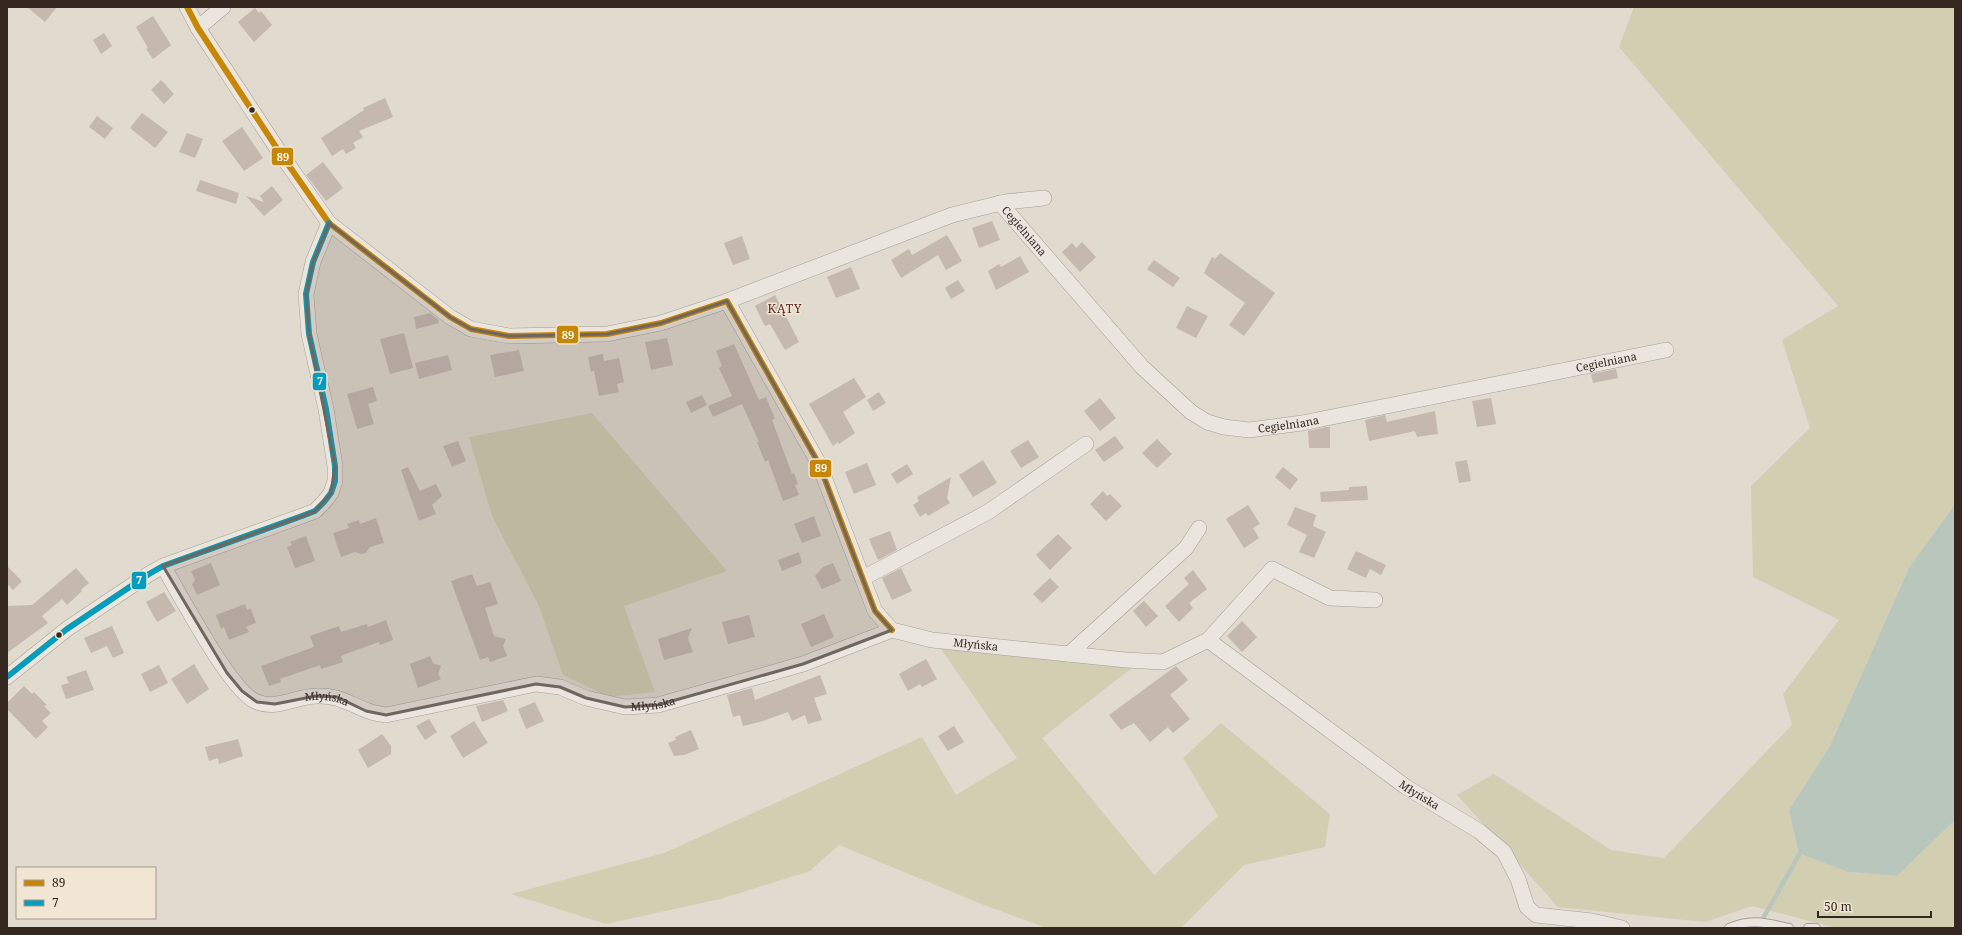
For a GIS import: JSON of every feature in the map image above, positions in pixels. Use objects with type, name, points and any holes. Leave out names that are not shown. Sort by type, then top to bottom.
[{"type":"street","points":[[187,7],[198,28],[278,150],[329,223],[450,317],[472,329],[509,336],[607,334],[661,323],[728,301],[819,464],[875,611],[892,630]]},
{"type":"street","points":[[198,28],[223,7]]},
{"type":"street","name":"Cegielniana","points":[[728,301],[952,215],[1000,203],[1044,198]]},
{"type":"street","name":"Cegielniana","points":[[1000,203],[1142,367],[1191,412],[1207,422],[1224,427],[1249,430],[1302,423],[1666,350]]},
{"type":"street","points":[[7,677],[66,629],[124,589],[163,566],[315,511],[331,493],[335,481],[335,466],[326,409],[309,334],[306,294],[312,262],[329,223]]},
{"type":"street","points":[[863,578],[988,512],[1086,444]]},
{"type":"street","points":[[1069,654],[1186,548],[1199,528]]},
{"type":"street","name":"Młyńska","points":[[163,566],[227,673],[242,691],[257,702],[275,704],[316,696],[337,697],[366,711],[386,715],[536,684],[560,687],[586,698],[625,707],[658,705],[803,664],[892,630],[932,640],[1163,662],[1208,640],[1272,570],[1330,598],[1374,600]]},
{"type":"street","name":"Młyńska","points":[[1208,640],[1406,787],[1479,831],[1504,852],[1518,879],[1527,908],[1536,915],[1592,920],[1622,928]]},
{"type":"lane","points":[[1730,928],[1740,924],[1757,921],[1790,928]]},
{"type":"lane","points":[[1808,928],[1816,928]]},
{"type":"highlighted area","points":[[329,223],[450,317],[471,329],[509,336],[607,334],[661,323],[727,301],[819,464],[875,611],[892,630],[803,664],[658,705],[625,707],[586,698],[560,687],[536,684],[386,715],[366,711],[337,697],[316,696],[275,704],[257,702],[242,691],[227,673],[163,566],[315,511],[331,493],[335,466],[309,334],[306,294],[313,262]]},
{"type":"shaded area","points":[[1634,7],[1955,7],[1955,504],[1909,568],[1830,746],[1789,810],[1848,872],[1897,876],[1955,820],[1955,928],[1836,928],[1752,906],[1705,922],[1558,907],[1457,795],[1494,774],[1611,850],[1664,858],[1792,725],[1783,694],[1839,620],[1753,577],[1751,486],[1810,428],[1782,340],[1838,306],[1619,47]]},
{"type":"shaded area","points":[[592,413],[727,571],[624,606],[655,692],[609,697],[563,675],[539,606],[492,516],[469,437]]},
{"type":"shaded area","points":[[1955,504],[1955,820],[1897,876],[1848,872],[1799,853],[1789,810],[1830,746],[1909,568]]},
{"type":"shaded area","points":[[938,645],[1133,667],[1042,738],[1154,875],[1218,816],[1183,758],[1221,723],[1330,814],[1325,847],[1244,865],[1181,928],[1046,928],[979,903],[839,845],[810,871],[720,899],[606,924],[511,894],[664,853],[922,737],[956,795],[1017,758]]},
{"type":"building","points":[[27,7],[57,7],[45,22]]},
{"type":"building","points":[[255,8],[259,13],[261,11],[272,25],[254,42],[238,22]]},
{"type":"building","points":[[153,16],[171,45],[153,59],[146,49],[148,48],[136,27]]},
{"type":"building","points":[[104,33],[112,46],[101,54],[93,40]]},
{"type":"building","points":[[161,80],[174,94],[164,104],[151,90]]},
{"type":"building","points":[[385,98],[393,117],[359,131],[363,137],[353,143],[356,148],[346,154],[343,149],[332,156],[321,138],[364,110],[363,108]]},
{"type":"building","points":[[142,113],[168,132],[155,148],[130,128]]},
{"type":"building","points":[[97,116],[113,128],[105,139],[89,127]]},
{"type":"building","points":[[242,127],[263,158],[244,171],[222,141]]},
{"type":"building","points":[[187,133],[203,139],[195,158],[179,152]]},
{"type":"building","points":[[323,162],[343,188],[326,201],[306,175]]},
{"type":"building","points":[[200,180],[239,193],[236,204],[196,191]]},
{"type":"building","points":[[272,186],[283,200],[264,216],[246,196],[264,202],[260,196]]},
{"type":"building","points":[[992,221],[1000,240],[979,248],[972,228]]},
{"type":"building","points":[[947,235],[962,261],[946,270],[938,255],[901,278],[891,260],[909,249],[912,255]]},
{"type":"building","points":[[742,236],[750,259],[733,265],[724,243]]},
{"type":"building","points":[[1082,242],[1096,257],[1080,272],[1062,252],[1072,243],[1076,248]]},
{"type":"building","points":[[1220,253],[1275,293],[1244,336],[1229,325],[1245,303],[1204,273],[1212,257],[1215,259]]},
{"type":"building","points":[[1020,256],[1029,272],[996,290],[988,271],[999,264],[1001,267]]},
{"type":"building","points":[[1154,260],[1180,278],[1173,287],[1147,269]]},
{"type":"building","points":[[851,267],[860,289],[836,298],[827,277]]},
{"type":"building","points":[[958,280],[965,291],[951,299],[945,288]]},
{"type":"building","points":[[775,295],[799,342],[785,350],[770,324],[765,326],[755,306]]},
{"type":"building","points":[[1187,306],[1208,316],[1196,338],[1176,328]]},
{"type":"building","points":[[430,313],[438,319],[439,323],[416,329],[414,317]]},
{"type":"building","points":[[404,333],[413,368],[390,374],[380,339]]},
{"type":"building","points":[[667,338],[673,365],[651,370],[645,342]]},
{"type":"building","points":[[734,344],[759,400],[766,397],[775,419],[772,420],[792,474],[794,473],[798,484],[795,485],[799,495],[783,501],[768,460],[765,462],[757,442],[759,442],[742,404],[713,417],[708,406],[732,396],[719,368],[722,366],[716,351]]},
{"type":"building","points":[[519,350],[524,371],[495,377],[490,355]]},
{"type":"building","points":[[603,354],[604,361],[619,358],[624,382],[617,384],[619,392],[599,396],[594,371],[591,372],[588,357]]},
{"type":"building","points":[[448,355],[452,370],[419,379],[415,363]]},
{"type":"building","points":[[1616,369],[1618,378],[1593,383],[1591,374]]},
{"type":"building","points":[[854,378],[866,397],[843,412],[855,433],[839,444],[838,442],[833,446],[809,404]]},
{"type":"building","points":[[373,387],[377,401],[368,404],[374,424],[357,429],[347,394]]},
{"type":"building","points":[[879,392],[886,403],[873,411],[867,400]]},
{"type":"building","points":[[702,395],[707,405],[691,413],[686,402]]},
{"type":"building","points":[[1100,398],[1116,418],[1100,431],[1084,411]]},
{"type":"building","points":[[1491,398],[1496,424],[1477,427],[1472,401]]},
{"type":"building","points":[[1435,411],[1438,434],[1417,437],[1415,431],[1369,441],[1365,420],[1385,415],[1387,422]]},
{"type":"building","points":[[1330,427],[1330,448],[1309,448],[1308,431]]},
{"type":"building","points":[[1115,436],[1124,448],[1104,462],[1095,450]]},
{"type":"building","points":[[1157,439],[1172,454],[1157,468],[1142,453]]},
{"type":"building","points":[[1028,440],[1039,457],[1021,468],[1010,451]]},
{"type":"building","points":[[458,441],[466,461],[452,467],[443,446]]},
{"type":"building","points":[[983,460],[997,483],[973,497],[959,475]]},
{"type":"building","points":[[1467,460],[1471,481],[1459,483],[1455,462]]},
{"type":"building","points":[[867,463],[876,485],[854,494],[845,472]]},
{"type":"building","points":[[907,464],[913,474],[897,484],[891,474]]},
{"type":"building","points":[[408,467],[420,491],[436,484],[442,496],[432,505],[436,514],[419,521],[401,470]]},
{"type":"building","points":[[1283,467],[1298,479],[1290,490],[1275,477]]},
{"type":"building","points":[[951,477],[947,498],[950,503],[928,516],[926,513],[920,517],[913,505],[919,501],[917,497]]},
{"type":"building","points":[[1367,486],[1368,500],[1321,502],[1320,492],[1349,490],[1349,487]]},
{"type":"building","points":[[1103,491],[1107,496],[1110,494],[1122,506],[1106,521],[1090,504]]},
{"type":"building","points":[[1248,505],[1260,524],[1253,528],[1259,538],[1244,548],[1226,519]]},
{"type":"building","points":[[1295,507],[1316,515],[1313,526],[1326,532],[1314,558],[1299,552],[1307,535],[1287,525]]},
{"type":"building","points":[[814,516],[821,536],[802,543],[794,524]]},
{"type":"building","points":[[376,518],[384,543],[370,547],[366,553],[361,554],[355,552],[341,557],[333,533],[349,528],[347,524],[359,520],[360,524]]},
{"type":"building","points":[[890,531],[897,550],[878,560],[869,539]]},
{"type":"building","points":[[1058,534],[1072,548],[1050,570],[1036,555]]},
{"type":"building","points":[[306,536],[315,561],[295,568],[287,547],[292,545],[290,542]]},
{"type":"building","points":[[1356,551],[1386,565],[1381,575],[1370,569],[1366,578],[1347,569]]},
{"type":"building","points":[[799,552],[802,563],[782,571],[778,560]]},
{"type":"building","points":[[211,563],[220,585],[197,595],[192,584],[195,580],[191,571]]},
{"type":"building","points":[[833,563],[841,581],[822,589],[815,576],[823,567]]},
{"type":"building","points":[[7,566],[22,581],[13,590],[7,584]]},
{"type":"building","points":[[76,568],[89,583],[67,605],[62,599],[42,616],[48,623],[7,653],[7,606],[32,605]]},
{"type":"building","points":[[901,568],[912,591],[892,600],[882,578]]},
{"type":"building","points":[[1193,570],[1207,589],[1189,603],[1193,608],[1179,622],[1165,606],[1189,584],[1184,578]]},
{"type":"building","points":[[472,574],[477,586],[490,582],[498,604],[485,608],[494,636],[506,639],[503,646],[507,656],[490,662],[488,657],[480,660],[451,581]]},
{"type":"building","points":[[1050,578],[1059,587],[1042,603],[1033,594]]},
{"type":"building","points":[[164,592],[176,611],[157,622],[146,602]]},
{"type":"building","points":[[1144,601],[1158,616],[1146,627],[1133,611]]},
{"type":"building","points":[[245,604],[247,610],[251,609],[256,623],[246,627],[249,632],[229,640],[224,627],[221,629],[216,615]]},
{"type":"building","points":[[824,614],[834,637],[811,647],[801,624]]},
{"type":"building","points":[[749,615],[755,637],[728,644],[722,622]]},
{"type":"building","points":[[386,620],[393,640],[380,645],[379,642],[348,653],[341,656],[343,662],[321,669],[320,665],[280,679],[281,682],[269,686],[261,666],[314,647],[310,636],[339,626],[341,632],[367,624],[368,627]]},
{"type":"building","points":[[1242,621],[1257,637],[1242,652],[1227,636]]},
{"type":"building","points":[[112,626],[124,653],[113,658],[107,646],[91,653],[84,638]]},
{"type":"building","points":[[692,628],[688,638],[693,652],[664,660],[658,639]]},
{"type":"building","points":[[430,656],[433,663],[441,666],[438,674],[441,679],[418,688],[410,664]]},
{"type":"building","points":[[926,659],[937,679],[922,687],[920,684],[908,691],[899,674]]},
{"type":"building","points":[[194,664],[209,689],[187,704],[171,679]]},
{"type":"building","points":[[159,665],[168,683],[150,692],[141,674]]},
{"type":"building","points":[[1176,666],[1188,680],[1170,695],[1190,719],[1173,733],[1168,727],[1150,742],[1134,723],[1121,730],[1109,715]]},
{"type":"building","points":[[86,670],[94,690],[66,699],[61,685],[69,683],[66,677]]},
{"type":"building","points":[[820,675],[827,694],[814,698],[822,720],[808,724],[805,715],[792,721],[788,712],[743,726],[740,715],[733,717],[727,695],[752,688],[755,700]]},
{"type":"building","points":[[24,686],[32,694],[34,692],[47,705],[44,706],[51,713],[42,721],[48,727],[36,739],[7,709],[7,703]]},
{"type":"building","points":[[503,700],[508,711],[482,722],[476,706]]},
{"type":"building","points":[[535,702],[544,721],[526,729],[518,709]]},
{"type":"building","points":[[429,719],[437,732],[425,740],[416,726]]},
{"type":"building","points":[[474,721],[488,743],[463,758],[450,736]]},
{"type":"building","points":[[954,726],[964,742],[948,751],[938,736]]},
{"type":"building","points":[[691,730],[699,749],[684,755],[674,756],[668,743],[676,740],[675,737]]},
{"type":"building","points":[[382,734],[391,746],[391,754],[368,768],[358,750]]},
{"type":"building","points":[[238,739],[243,756],[219,764],[218,758],[209,761],[205,747]]},
{"type":"waterway","points":[[1762,920],[1803,848]]},
{"type":"transit line","name":"89","points":[[187,7],[198,28],[278,150],[329,223],[450,317],[471,329],[509,336],[607,334],[661,323],[727,301],[819,464],[875,611],[892,630]]},
{"type":"transit line","name":"7","points":[[7,677],[67,629],[163,566],[315,511],[331,493],[335,481],[335,466],[326,409],[309,334],[306,294],[313,262],[329,223]]},
{"type":"district","name":"KĄTY","points":[[785,309]]}]
